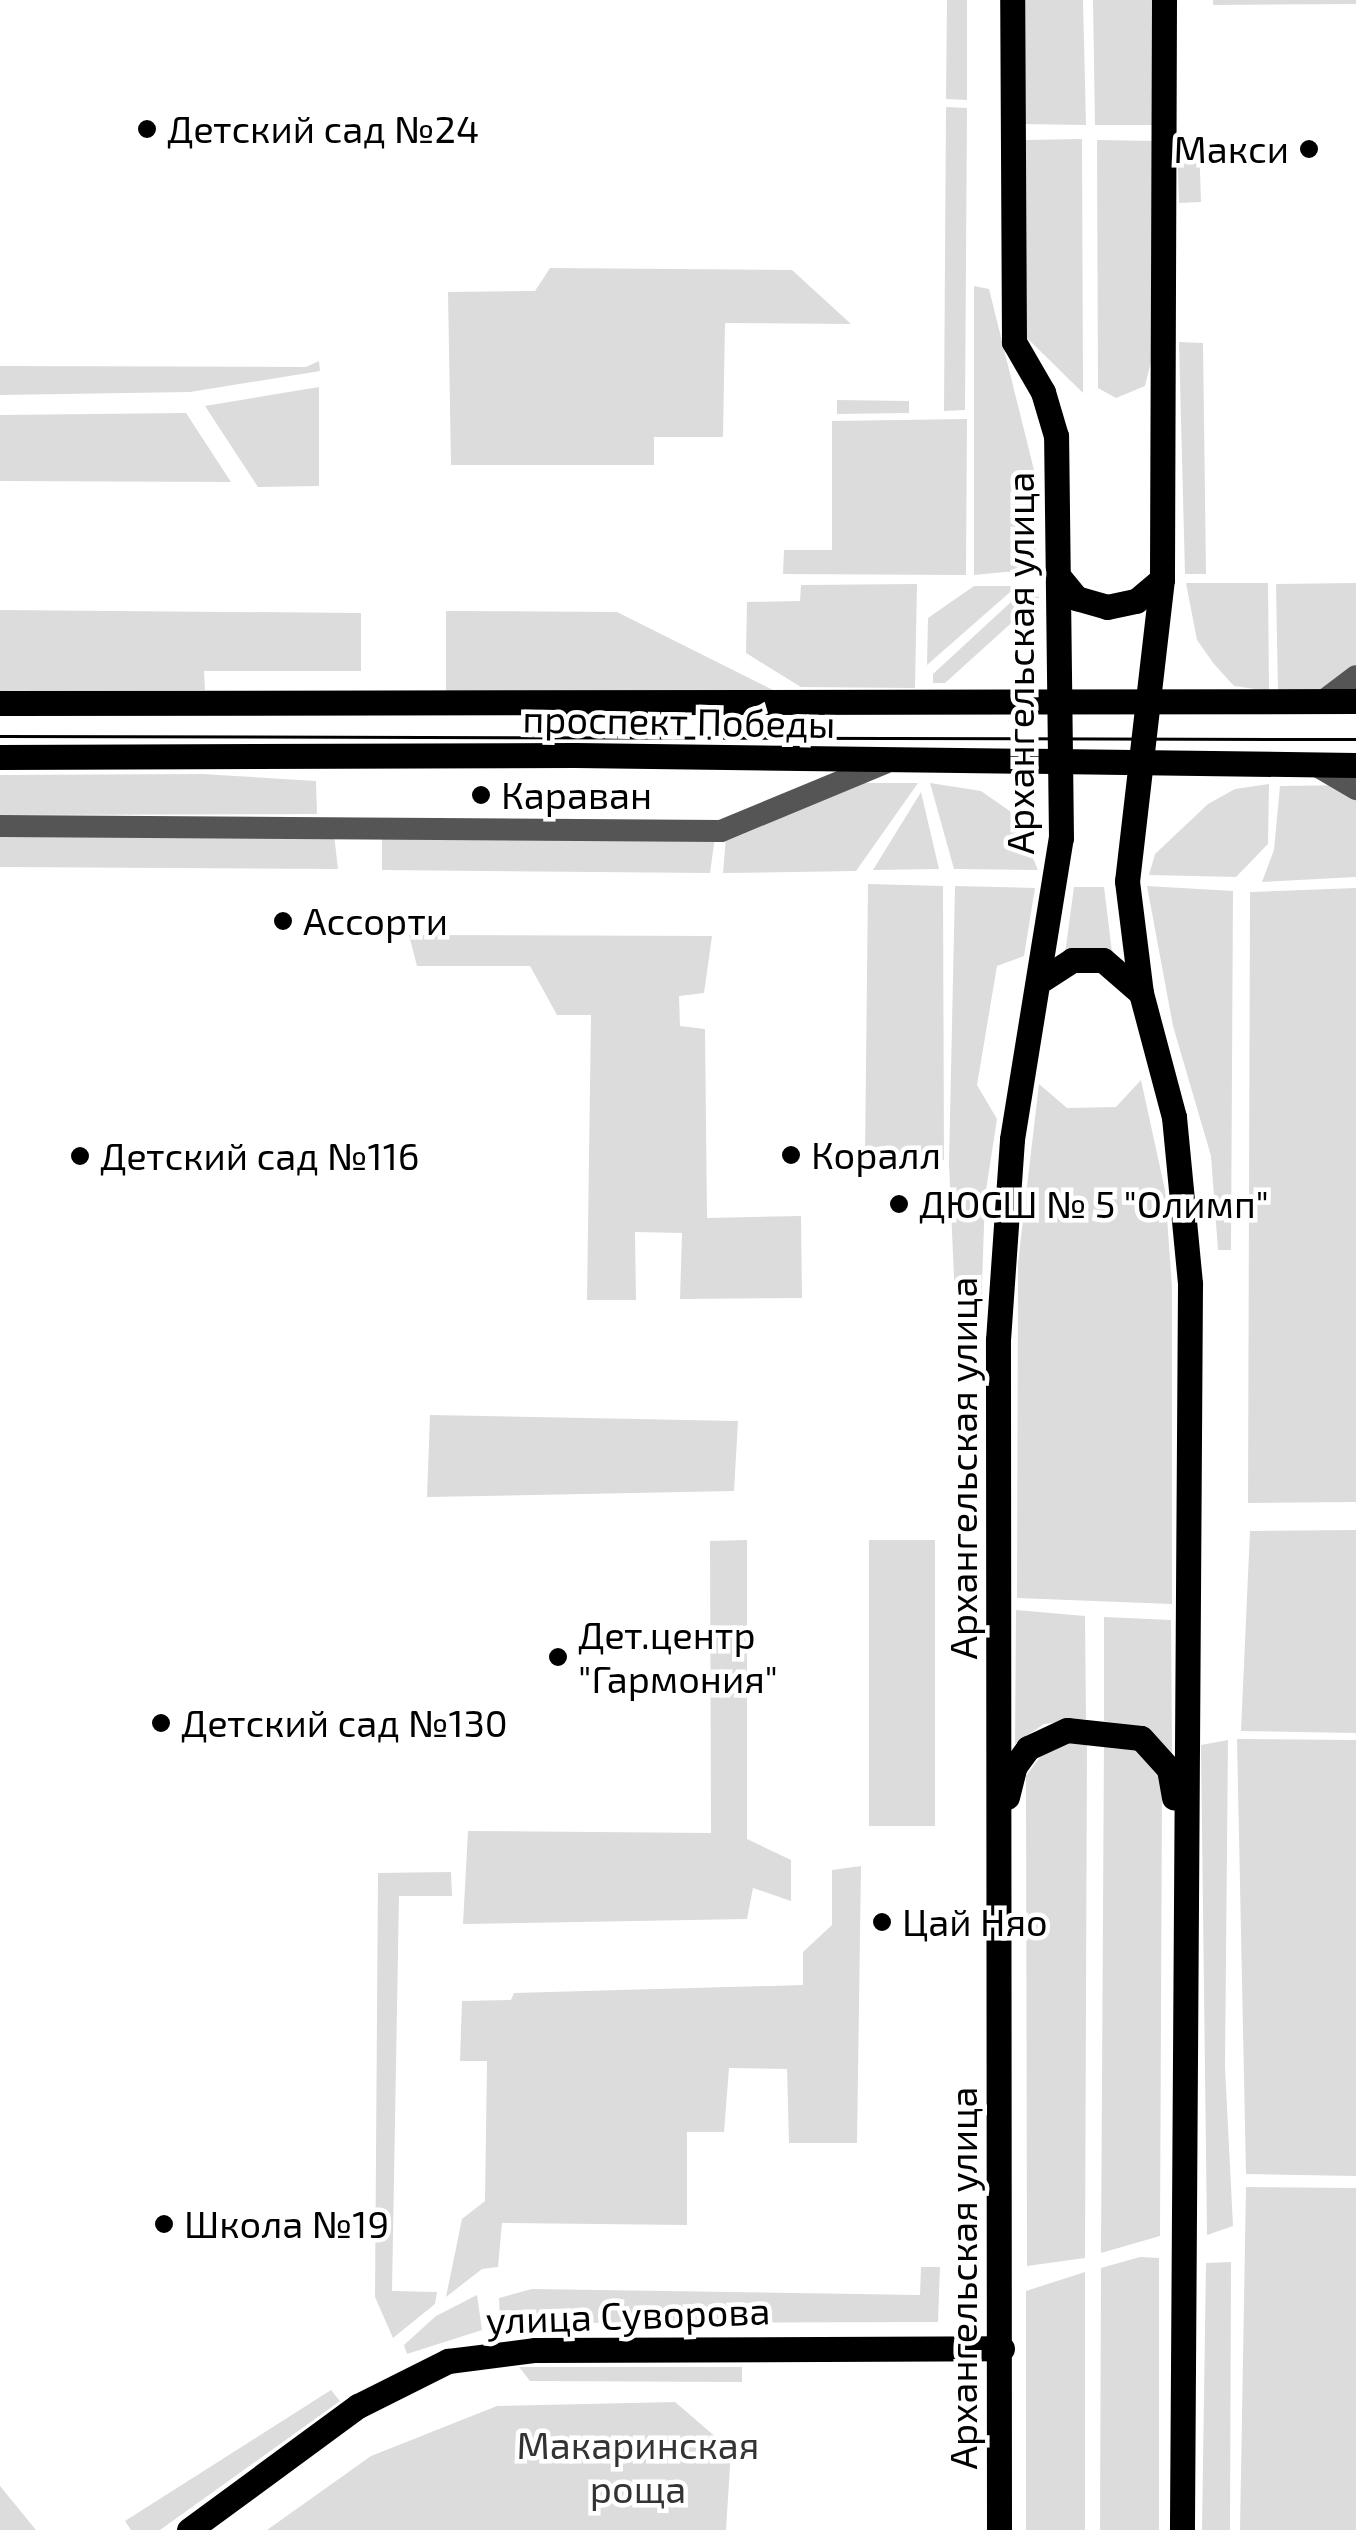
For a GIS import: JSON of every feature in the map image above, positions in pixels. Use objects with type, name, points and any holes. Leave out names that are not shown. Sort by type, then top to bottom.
[{"type":"main road","name":"Архангельская улица","points":[[999,2530],[1001,1264],[1012,1139],[1057,880],[1061,766],[1056,436],[1043,392],[1014,342],[1012,0]]},
{"type":"main road","points":[[1164,0],[1162,579],[1128,880],[1141,993],[1174,1117],[1190,1284],[1183,1847],[1182,2530]]},
{"type":"main road","points":[[1060,578],[1076,598],[1106,607],[1136,601],[1162,579]]},
{"type":"main road","name":"проспект Победы","points":[[0,703],[1356,702]]},
{"type":"main road","name":"проспект Победы","points":[[0,757],[575,755],[884,764],[1356,765]]},
{"type":"main road","points":[[1042,978],[1072,960],[1102,960],[1141,993]]},
{"type":"main road","points":[[999,1833],[1015,1766],[1028,1748],[1067,1730],[1125,1733],[1157,1750],[1169,1769],[1183,1847]]},
{"type":"main road","name":"улица Суворова","points":[[189,2530],[358,2406],[448,2361],[535,2350],[1002,2348]]},
{"type":"street","points":[[1324,701],[1356,676]]},
{"type":"street","points":[[0,826],[721,831],[884,764]]},
{"type":"street","points":[[1315,766],[1356,789]]},
{"type":"green space","points":[[947,0],[967,0],[967,100],[946,99]]},
{"type":"green space","points":[[1022,0],[1083,0],[1086,125],[1021,124]]},
{"type":"green space","points":[[1093,0],[1157,0],[1155,125],[1095,125]]},
{"type":"green space","points":[[1213,0],[1356,0],[1356,4],[1213,5]]},
{"type":"green space","points":[[946,107],[967,108],[965,410],[944,411]]},
{"type":"green space","points":[[1082,139],[1083,393],[1027,338],[1026,140]]},
{"type":"green space","points":[[1097,140],[1157,141],[1157,337],[1145,386],[1116,398],[1098,388]]},
{"type":"green space","points":[[1199,140],[1201,202],[1179,203],[1177,141]]},
{"type":"green space","points":[[550,268],[792,270],[851,324],[725,323],[723,437],[654,437],[654,465],[451,465],[448,292],[535,291]]},
{"type":"green space","points":[[974,286],[989,289],[1034,470],[1036,569],[974,575]]},
{"type":"green space","points":[[1179,342],[1203,343],[1206,574],[1185,574]]},
{"type":"green space","points":[[319,361],[320,371],[190,392],[0,395],[0,366],[306,367]]},
{"type":"green space","points":[[319,387],[319,486],[258,487],[205,406]]},
{"type":"green space","points":[[837,400],[909,401],[909,413],[837,414]]},
{"type":"green space","points":[[186,413],[231,482],[0,481],[0,415]]},
{"type":"green space","points":[[967,419],[966,575],[783,574],[784,550],[832,550],[832,421]]},
{"type":"green space","points":[[1186,583],[1268,583],[1269,691],[1234,686],[1214,664],[1197,640]]},
{"type":"green space","points":[[1356,583],[1356,671],[1330,690],[1278,693],[1276,584]]},
{"type":"green space","points":[[917,584],[915,688],[801,687],[746,653],[747,602],[800,601],[801,585]]},
{"type":"green space","points":[[974,586],[1017,586],[927,665],[928,618]]},
{"type":"green space","points":[[1025,589],[1038,590],[1039,598],[945,683],[933,683],[933,674]]},
{"type":"green space","points":[[0,610],[361,613],[361,671],[204,671],[205,690],[0,691]]},
{"type":"green space","points":[[446,611],[617,612],[773,690],[446,695]]},
{"type":"green space","points":[[202,774],[316,781],[317,814],[0,815],[0,775]]},
{"type":"green space","points":[[864,783],[918,783],[856,871],[723,873],[726,837]]},
{"type":"green space","points":[[930,783],[981,791],[1014,814],[1038,870],[954,869]]},
{"type":"green space","points":[[1269,784],[1268,844],[1236,877],[1149,875],[1155,854],[1208,804],[1235,789]]},
{"type":"green space","points":[[1356,785],[1356,877],[1262,882],[1274,850],[1280,786]]},
{"type":"green space","points":[[921,792],[939,869],[873,870]]},
{"type":"green space","points":[[0,834],[334,834],[338,869],[0,867]]},
{"type":"green space","points":[[382,834],[715,837],[710,873],[382,870]]},
{"type":"green space","points":[[868,884],[943,886],[944,1160],[865,1158]]},
{"type":"green space","points":[[955,886],[1035,888],[1024,956],[997,966],[977,1085],[997,1119],[985,1197],[981,1312],[975,1323],[956,1324],[949,1163]]},
{"type":"green space","points":[[1147,886],[1233,891],[1231,1250],[1218,1250],[1211,1156],[1173,1026]]},
{"type":"green space","points":[[1074,887],[1104,887],[1112,952],[1065,954]]},
{"type":"green space","points":[[1356,888],[1356,1502],[1248,1503],[1250,892]]},
{"type":"green space","points":[[409,935],[712,936],[704,993],[679,996],[680,1026],[705,1029],[707,1218],[801,1216],[802,1298],[680,1299],[682,1233],[635,1232],[636,1300],[587,1300],[591,1015],[557,1015],[530,966],[417,966]]},
{"type":"green space","points":[[1141,1080],[1165,1190],[1172,1287],[1172,1604],[1017,1598],[1018,1263],[1039,1084],[1067,1108],[1116,1107]]},
{"type":"green space","points":[[430,1415],[738,1421],[734,1491],[427,1497]]},
{"type":"green space","points":[[1356,1530],[1356,1733],[1241,1731],[1250,1531]]},
{"type":"green space","points":[[747,1540],[747,1839],[791,1860],[791,1901],[753,1888],[747,1919],[463,1924],[468,1831],[711,1833],[710,1541]]},
{"type":"green space","points":[[869,1540],[935,1540],[935,1826],[869,1826]]},
{"type":"green space","points":[[1016,1610],[1085,1616],[1086,1719],[1044,1724],[1015,1744]]},
{"type":"green space","points":[[1104,1617],[1171,1620],[1172,1754],[1146,1729],[1104,1721]]},
{"type":"green space","points":[[1237,1739],[1356,1740],[1356,2176],[1246,2174]]},
{"type":"green space","points":[[1087,1740],[1085,2258],[1027,2266],[1026,1776],[1049,1745]]},
{"type":"green space","points":[[1104,1740],[1124,1742],[1153,1759],[1162,1788],[1160,2236],[1101,2253]]},
{"type":"green space","points":[[1228,1740],[1225,2067],[1233,2226],[1207,2235],[1201,1745]]},
{"type":"green space","points":[[861,1866],[857,2143],[789,2143],[787,2069],[729,2068],[724,2132],[687,2132],[687,2225],[502,2223],[498,2267],[482,2269],[446,2297],[462,2219],[485,2201],[487,2061],[460,2061],[462,2001],[511,2000],[514,1993],[803,1985],[803,1952],[832,1925],[832,1870]]},
{"type":"green space","points":[[451,1872],[452,1896],[399,1896],[392,2291],[437,2292],[435,2304],[393,2338],[375,2297],[378,1873]]},
{"type":"green space","points":[[1246,2187],[1356,2188],[1356,2530],[1240,2530]]},
{"type":"green space","points":[[1140,2257],[1159,2258],[1159,2530],[1100,2530],[1101,2268]]},
{"type":"green space","points":[[1231,2262],[1230,2530],[1202,2530],[1206,2263]]},
{"type":"green space","points":[[921,2267],[940,2267],[938,2322],[500,2323],[499,2298],[532,2289],[920,2295]]},
{"type":"green space","points":[[1085,2272],[1085,2530],[1026,2530],[1026,2291]]},
{"type":"green space","points":[[477,2295],[482,2330],[407,2354],[404,2345],[436,2316]]},
{"type":"green space","points":[[519,2367],[742,2367],[742,2382],[530,2381]]},
{"type":"green space","points":[[331,2390],[340,2401],[160,2530],[131,2530],[125,2521]]},
{"type":"green space","name":"Макаринская роща","points":[[675,2402],[731,2450],[726,2530],[267,2530],[371,2456],[497,2406]]},
{"type":"green space","points":[[0,2486],[36,2530],[0,2530]]},
{"type":"tram line","points":[[0,736],[1356,739]]},
{"type":"place","name":"Детский сад №24","points":[[147,129]]},
{"type":"place","name":"Макси","points":[[1309,149]]},
{"type":"place","name":"Караван","points":[[481,795]]},
{"type":"place","name":"Ассорти","points":[[283,921]]},
{"type":"place","name":"Коралл","points":[[791,1155]]},
{"type":"place","name":"Детский сад №116","points":[[80,1156]]},
{"type":"place","name":"ДЮСШ № 5 \"Олимп\"","points":[[899,1204]]},
{"type":"place","name":"Дет.центр \"Гармония\"","points":[[558,1657]]},
{"type":"place","name":"Детский сад №130","points":[[161,1723]]},
{"type":"place","name":"Цай Няо","points":[[882,1922]]},
{"type":"place","name":"Школа №19","points":[[164,2224]]}]
